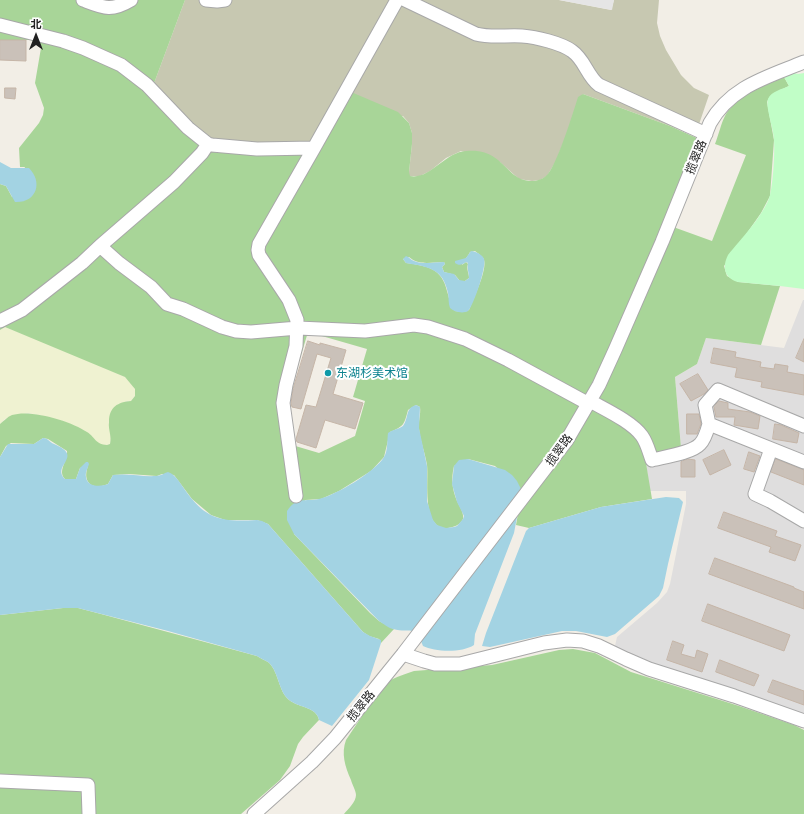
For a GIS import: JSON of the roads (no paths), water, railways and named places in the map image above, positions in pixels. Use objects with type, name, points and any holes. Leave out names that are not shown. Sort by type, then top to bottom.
[{"type":"street","points":[[83,0],[108,8],[114,8],[119,7],[131,0]]},
{"type":"street","points":[[206,0],[225,0]]},
{"type":"street","points":[[296,496],[283,403],[296,346],[298,328],[297,320],[294,311],[259,255],[258,247],[261,238],[314,148],[397,0]]},
{"type":"street","points":[[405,0],[476,34],[488,37],[522,36],[563,46],[577,55],[583,62],[591,78],[599,85],[706,134]]},
{"type":"street","points":[[0,25],[63,41],[121,65],[147,85],[183,123],[208,144],[222,147],[257,149],[314,148]]},
{"type":"street","name":"揽翠路","points":[[254,814],[312,762],[334,738],[407,649],[566,440],[589,403],[615,350],[662,242],[714,116],[731,96],[750,84],[804,62]]},
{"type":"street","points":[[0,321],[22,310],[82,263],[174,182],[199,156],[208,144]]},
{"type":"street","points":[[100,246],[119,263],[151,287],[167,304],[183,308],[222,327],[244,332],[298,328],[365,332],[414,325],[428,327],[465,339],[618,418],[638,431],[645,440],[652,460],[690,450],[697,447],[702,442],[709,424],[705,405],[718,390],[804,426]]},
{"type":"street","points":[[709,424],[804,462]]},
{"type":"street","points":[[771,449],[755,494],[804,521]]},
{"type":"street","points":[[407,649],[424,661],[435,664],[460,664],[544,644],[567,640],[583,641],[600,646],[649,669],[734,696],[804,721]]},
{"type":"street","points":[[0,781],[88,785],[89,814]]},
{"type":"water","points":[[0,162],[11,168],[29,168],[36,179],[37,185],[36,191],[33,195],[28,199],[15,202],[6,186],[0,184]]},
{"type":"water","points":[[471,251],[477,252],[482,256],[484,263],[482,277],[473,302],[468,311],[464,312],[456,311],[450,308],[446,285],[438,274],[428,268],[406,263],[403,259],[406,256],[413,261],[422,263],[444,262],[445,264],[442,267],[444,272],[454,274],[459,280],[465,281],[469,278],[468,263],[466,262],[459,265],[455,263],[455,261],[466,258]]},
{"type":"water","points":[[416,405],[420,407],[419,428],[427,466],[427,501],[433,520],[437,525],[446,528],[454,527],[457,526],[463,519],[464,516],[457,502],[452,484],[454,466],[459,460],[468,459],[505,470],[517,481],[522,491],[514,533],[475,634],[474,645],[469,648],[448,651],[434,650],[423,646],[417,634],[414,632],[391,628],[379,621],[294,534],[287,520],[287,511],[294,503],[302,500],[319,499],[335,493],[364,476],[379,463],[384,457],[387,449],[388,433],[403,426],[410,408]]},
{"type":"water","points":[[43,438],[63,449],[67,453],[62,469],[62,474],[65,479],[76,479],[80,468],[86,462],[89,464],[86,473],[87,480],[91,484],[101,486],[108,484],[113,475],[124,474],[159,476],[168,472],[176,477],[200,508],[208,513],[224,519],[245,521],[257,520],[268,524],[363,632],[381,640],[369,680],[332,726],[319,720],[314,712],[287,698],[271,665],[257,656],[78,608],[63,608],[0,615],[0,457],[8,444],[34,444]]},
{"type":"water","points":[[666,497],[679,498],[683,502],[663,588],[659,596],[615,634],[607,637],[576,631],[562,631],[490,647],[482,646],[526,531],[529,528],[601,507]]},
{"type":"place","name":"东湖杉美术馆","points":[[328,373]]}]
